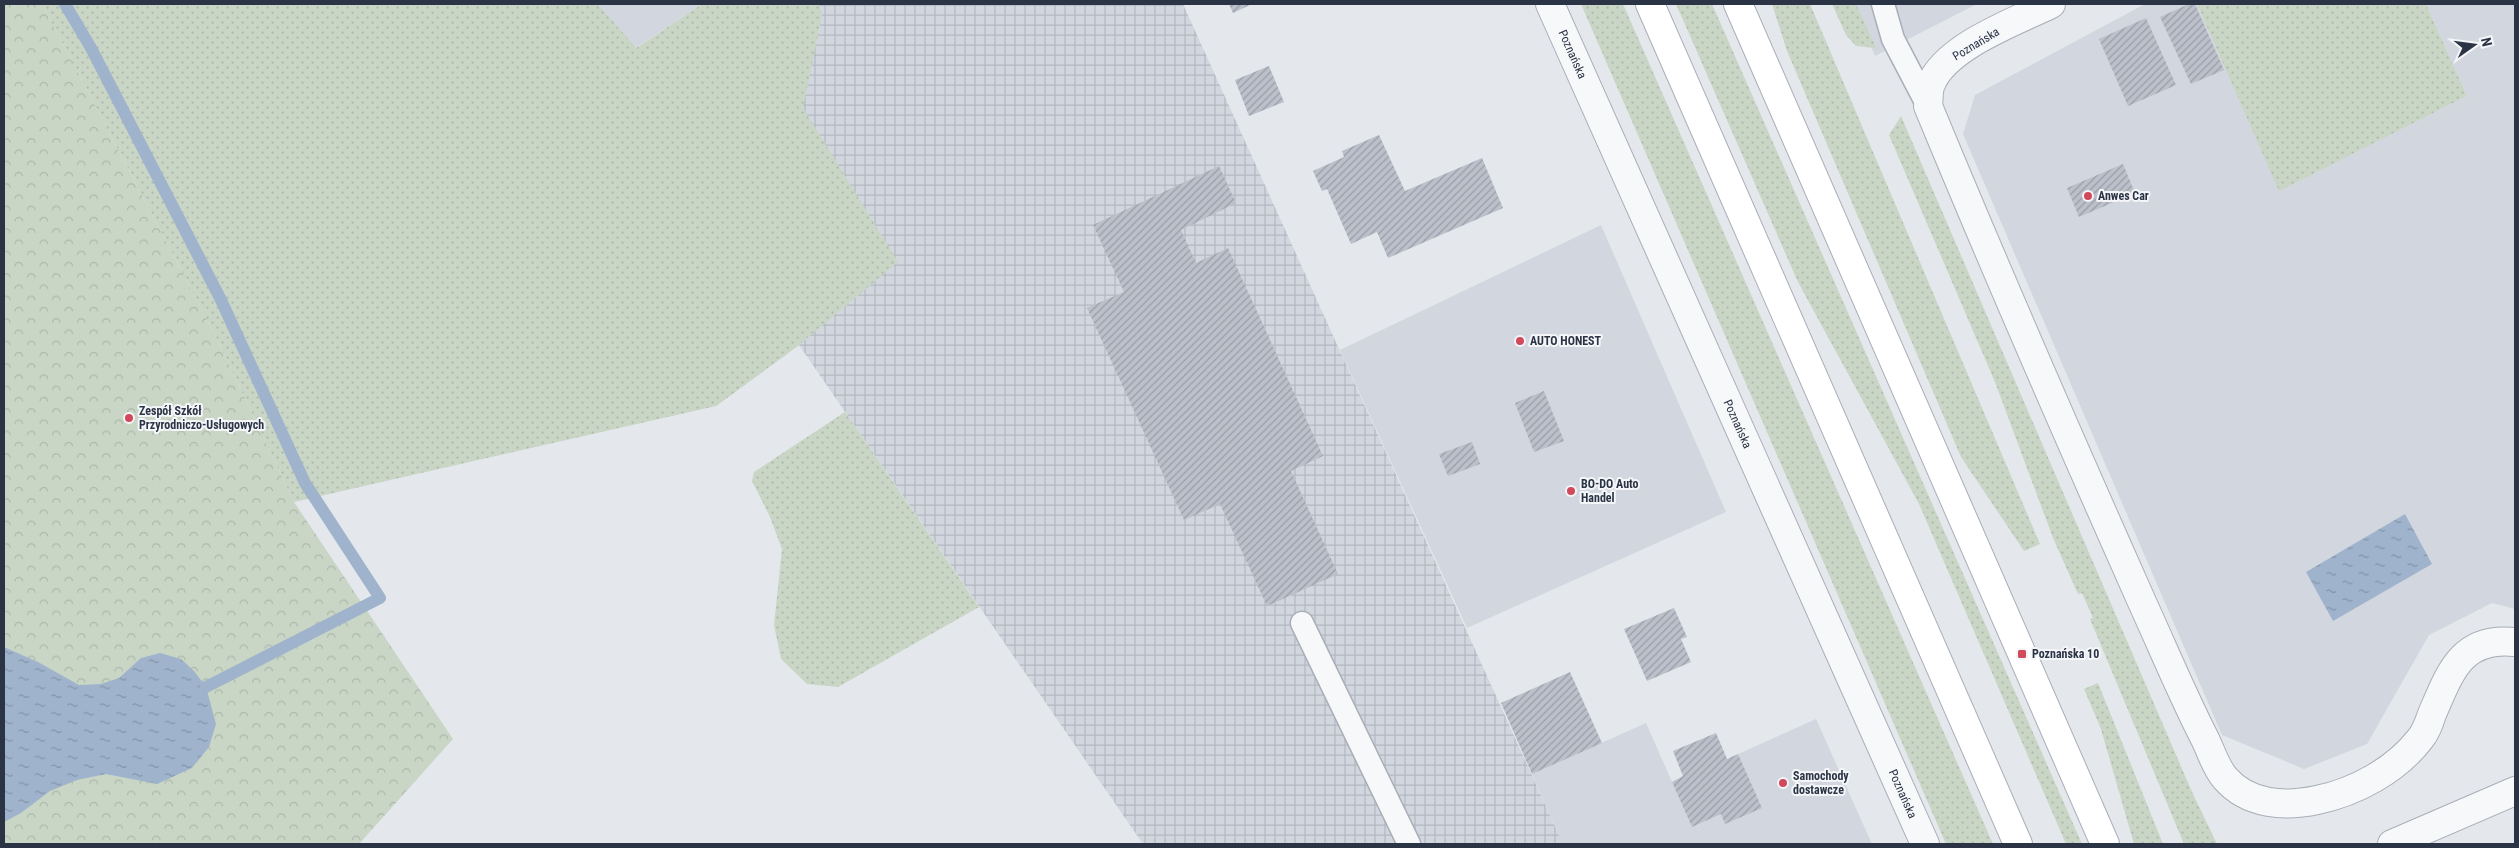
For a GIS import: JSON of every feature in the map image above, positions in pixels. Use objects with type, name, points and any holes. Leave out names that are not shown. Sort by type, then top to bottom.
[{"type":"main road","points":[[1650,4],[2018,844]]},
{"type":"main road","points":[[1738,4],[2105,844]]},
{"type":"street","name":"Poznańska","points":[[1550,4],[1926,844]]},
{"type":"street","name":"Poznańska","points":[[1928,106],[1930,84],[1942,66],[1959,51],[2051,4]]},
{"type":"street","points":[[1928,106],[2040,372],[2191,711],[2224,777],[2243,794],[2263,802],[2290,805],[2320,800],[2350,790],[2378,776],[2404,758],[2423,736],[2447,681],[2459,659],[2479,645],[2515,642]]},
{"type":"street","points":[[2392,844],[2515,791]]},
{"type":"lane","points":[[1883,4],[1893,38],[1928,106]]},
{"type":"lane","points":[[1302,623],[1410,844]]},
{"type":"shaded area","points":[[598,4],[702,4],[635,48]]},
{"type":"shaded area","points":[[702,4],[1183,4],[1563,844],[1143,844],[799,345],[716,406]]},
{"type":"shaded area","points":[[1852,4],[1977,4],[1875,56]]},
{"type":"shaded area","points":[[2145,4],[2197,4],[2280,190],[2467,96],[2426,4],[2515,4],[2515,609],[2492,603],[2429,635],[2367,744],[2304,769],[2222,735],[1963,134],[1975,95]]},
{"type":"shaded area","points":[[1601,225],[1726,512],[1467,628],[1340,350]]},
{"type":"shaded area","points":[[1816,719],[1872,844],[1563,844],[1532,774],[1646,723],[1692,827],[1721,814],[1761,808],[1738,754]]},
{"type":"green space","name":"Zespół Szkół Przyrodniczo-Usługowych","points":[[4,4],[42,4],[214,333],[294,502],[453,739],[359,844],[4,844]]},
{"type":"green space","points":[[42,4],[598,4],[636,48],[702,4],[819,4],[822,15],[803,108],[898,262],[799,345],[716,406],[294,502],[214,333]]},
{"type":"green space","points":[[1581,4],[1623,4],[1993,844],[1946,844]]},
{"type":"green space","points":[[1676,4],[1712,4],[2082,844],[2066,844],[1919,504],[1798,282]]},
{"type":"green space","points":[[1772,4],[1810,4],[2040,544],[2024,551],[1961,457],[1787,51]]},
{"type":"green space","points":[[1832,4],[1856,4],[1876,48],[1856,46],[1846,35]]},
{"type":"green space","points":[[2197,4],[2426,4],[2467,96],[2279,191]]},
{"type":"green space","points":[[1901,116],[2192,792],[2217,844],[2184,844],[2090,619],[2093,618],[2082,593],[2078,594],[2053,538],[1995,382],[1889,135]]},
{"type":"green space","points":[[845,412],[979,607],[838,687],[807,684],[781,659],[774,625],[782,549],[770,517],[752,481],[754,472]]},
{"type":"green space","points":[[2098,683],[2163,844],[2134,844],[2101,729],[2084,689]]},
{"type":"water","points":[[2405,514],[2432,564],[2333,621],[2306,572]]},
{"type":"water","points":[[4,647],[38,662],[79,685],[101,684],[119,678],[141,658],[160,653],[181,659],[194,671],[206,687],[216,724],[209,747],[192,768],[157,784],[106,774],[77,780],[50,791],[21,813],[4,822]]},
{"type":"building","points":[[1229,4],[1252,4],[1233,13]]},
{"type":"building","points":[[2189,4],[2195,4],[2224,70],[2191,84],[2160,17]]},
{"type":"building","points":[[2146,18],[2176,85],[2128,106],[2099,39]]},
{"type":"building","points":[[1269,66],[1284,102],[1249,116],[1235,80]]},
{"type":"building","points":[[1379,135],[1405,191],[1482,158],[1503,208],[1388,258],[1377,232],[1351,244],[1327,189],[1322,191],[1313,171],[1344,157],[1342,151]]},
{"type":"building","points":[[2123,164],[2135,193],[2079,217],[2067,188]]},
{"type":"building","points":[[1219,166],[1236,203],[1181,230],[1196,263],[1228,248],[1323,456],[1291,471],[1338,574],[1267,606],[1220,504],[1184,520],[1087,308],[1124,292],[1093,225]]},
{"type":"building","points":[[1544,391],[1564,441],[1534,452],[1515,403]]},
{"type":"building","points":[[1472,442],[1480,464],[1448,476],[1439,454]]},
{"type":"building","points":[[1674,608],[1687,637],[1681,639],[1691,662],[1647,681],[1624,629]]},
{"type":"building","points":[[1570,672],[1602,743],[1532,774],[1501,703]]},
{"type":"building","points":[[1716,733],[1727,759],[1738,754],[1762,808],[1725,824],[1721,814],[1692,827],[1672,782],[1683,776],[1673,751]]},
{"type":"waterway","points":[[65,4],[91,48],[221,300],[305,483],[380,598],[206,687]]},
{"type":"place","name":"Anwes Car","points":[[2088,196]]},
{"type":"place","name":"AUTO HONEST","points":[[1520,341]]},
{"type":"place","name":"Zespół Szkół Przyrodniczo-Usługowych","points":[[129,418]]},
{"type":"place","name":"BO-DO Auto Handel","points":[[1571,491]]},
{"type":"place","name":"Poznańska 10","points":[[2022,654]]},
{"type":"place","name":"Samochody dostawcze","points":[[1783,783]]}]
